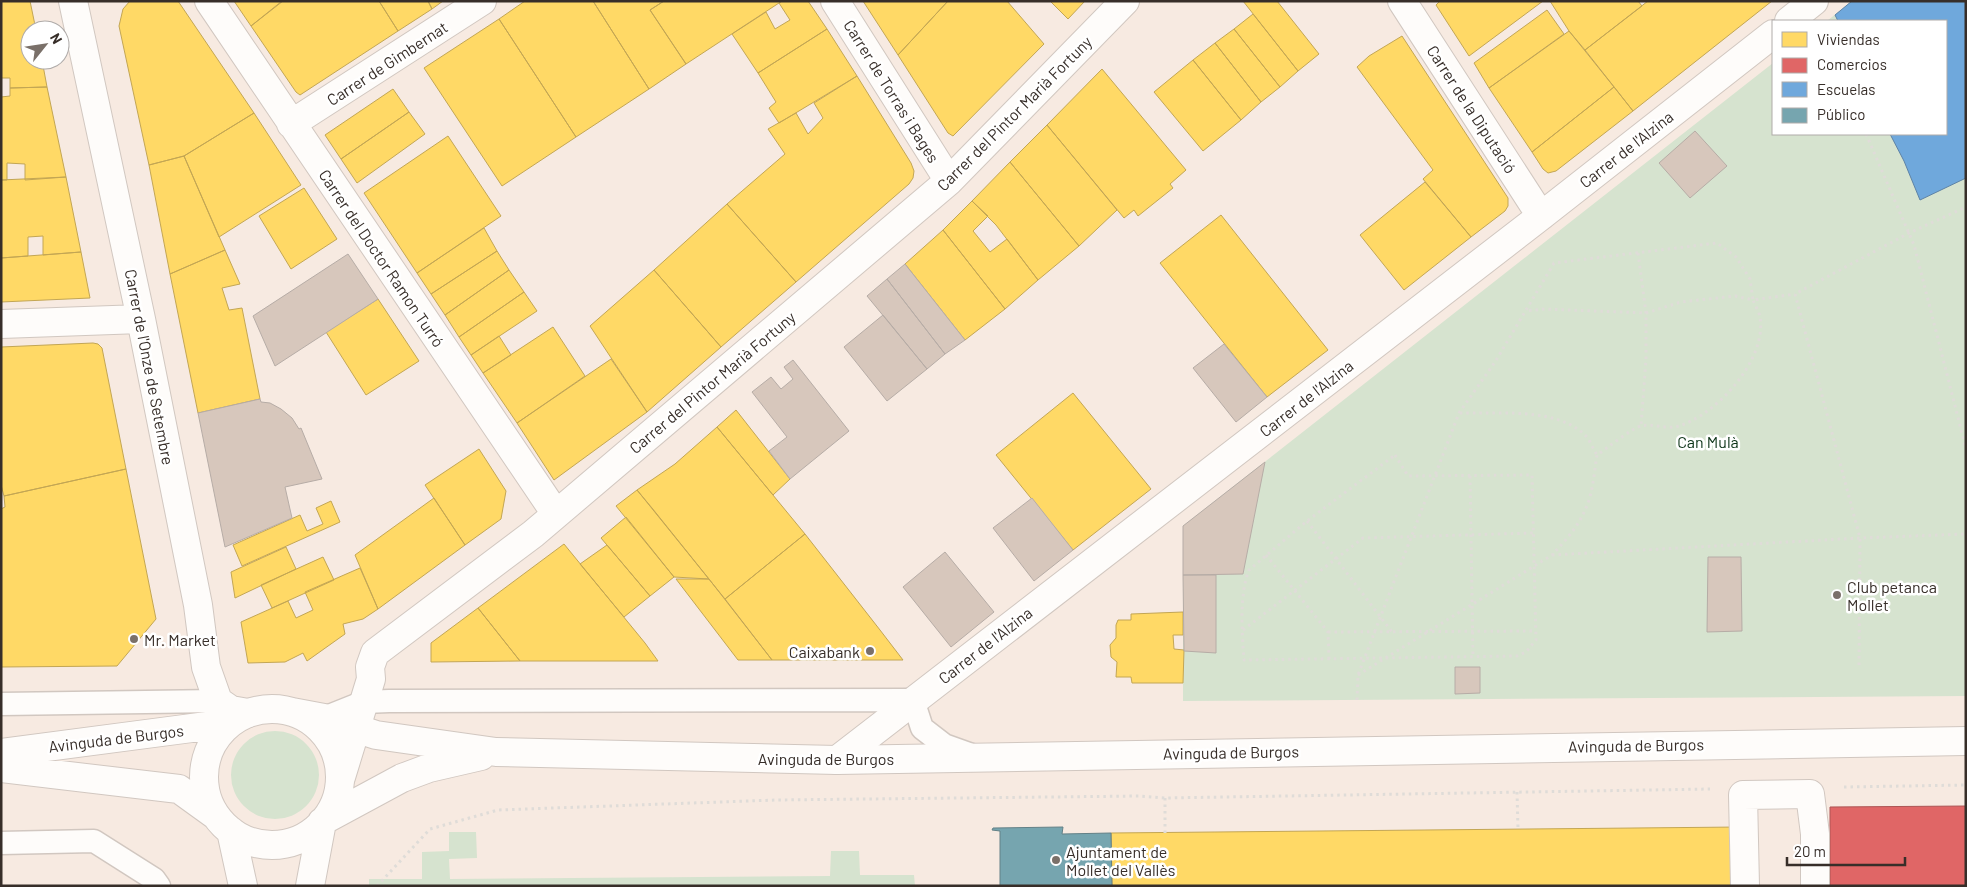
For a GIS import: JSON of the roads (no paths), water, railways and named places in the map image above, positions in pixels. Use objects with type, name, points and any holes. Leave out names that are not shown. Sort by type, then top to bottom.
[{"type":"street","name":"Carrer de l'Onze de Setembre","points":[[73,1],[142,319],[198,605],[206,667],[232,712]]},
{"type":"street","name":"Carrer del Doctor Ramon Turró","points":[[209,1],[556,514]]},
{"type":"street","name":"Carrer de Gimbernat","points":[[291,124],[482,1]]},
{"type":"street","name":"Carrer de Torras i Bages","points":[[835,1],[949,181]]},
{"type":"street","name":"Carrer del Pintor Marià Fortuny","points":[[341,777],[371,679],[370,667],[375,653],[533,534],[949,181],[1125,1]]},
{"type":"street","name":"Carrer de la Diputació","points":[[1402,1],[1541,216]]},
{"type":"street","points":[[1790,20],[1814,1]]},
{"type":"street","name":"Carrer de l'Alzina","points":[[837,760],[1541,216],[1772,35]]},
{"type":"street","points":[[1,324],[142,319]]},
{"type":"street","points":[[243,886],[223,823],[207,796],[204,776],[208,756],[216,738],[232,712],[278,709],[292,712],[312,721],[328,736],[338,756],[341,777],[324,821],[310,886]]},
{"type":"street","name":"Avinguda de Burgos","points":[[1,753],[232,712]]},
{"type":"street","name":"Avinguda de Burgos","points":[[292,712],[324,718],[376,735],[496,752],[837,760],[1966,741]]},
{"type":"street","name":"Avinguda de Burgos","points":[[324,821],[402,778],[429,768],[496,752]]},
{"type":"street","name":"Avinguda de Burgos","points":[[1,768],[178,789],[223,823]]},
{"type":"street","points":[[1745,886],[1742,795],[1810,794],[1815,834],[1815,886]]},
{"type":"street","points":[[223,823],[250,842],[261,846],[283,846],[309,835],[324,821]]},
{"type":"lane","points":[[324,718],[364,702],[389,701],[913,700],[922,728],[944,745],[977,757]]},
{"type":"lane","points":[[1,704],[232,712]]},
{"type":"lane","points":[[1,843],[94,841],[154,879],[159,886]]},
{"type":"place","name":"Club petanca Mollet","points":[[1837,595]]},
{"type":"place","name":"Mr. Market","points":[[134,639]]},
{"type":"place","name":"Caixabank","points":[[870,651]]},
{"type":"place","name":"Ajuntament de Mollet del Vallès","points":[[1056,860]]},
{"type":"park label","name":"Can Mulà","points":[[1708,441]]}]
